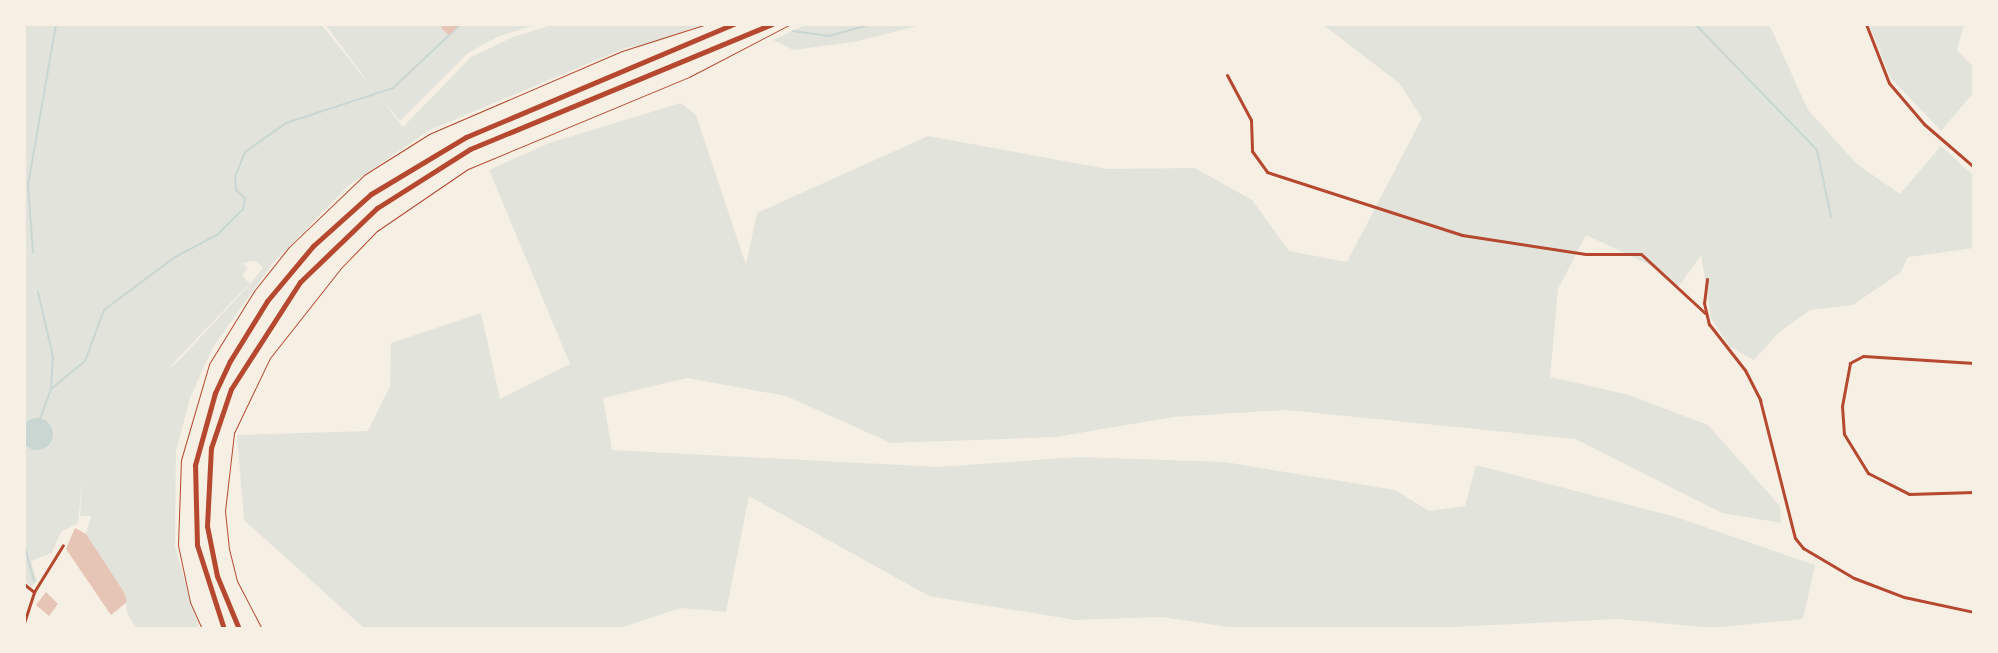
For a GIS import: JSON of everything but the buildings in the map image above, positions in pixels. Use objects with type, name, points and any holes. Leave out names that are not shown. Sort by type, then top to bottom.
[{"type":"highway","points":[[224,629],[197,545],[195,465],[230,361],[267,301],[304,257],[371,194],[417,163],[466,137],[734,24]]},
{"type":"highway","points":[[239,629],[217,576],[207,526],[211,448],[231,389],[300,282],[377,208],[448,161],[772,24]]},
{"type":"street","points":[[1866,24],[1889,83],[1924,124],[1974,167]]},
{"type":"street","points":[[1227,75],[1251,120],[1252,151],[1267,172],[1462,235],[1586,254],[1641,254],[1705,313],[1760,400],[1795,538],[1803,548],[1854,578],[1904,597],[1974,612]]},
{"type":"street","points":[[1705,313],[1707,279]]},
{"type":"street","points":[[1974,363],[1863,356],[1850,363],[1842,406],[1844,434],[1868,473],[1909,494],[1974,492]]},
{"type":"street","points":[[24,623],[34,592],[63,545]]},
{"type":"street","points":[[24,584],[34,592]]},
{"type":"path","points":[[202,629],[190,602],[178,545],[181,460],[209,364],[254,291],[289,247],[364,175],[429,134],[622,51],[707,24]]},
{"type":"path","points":[[262,629],[237,581],[229,549],[225,511],[234,433],[270,358],[331,280],[377,231],[468,169],[689,77],[791,24]]},
{"type":"shaded area","points":[[24,24],[321,24],[373,89],[325,24],[539,24],[499,36],[468,53],[400,121],[378,95],[403,127],[471,57],[513,37],[555,24],[702,24],[657,42],[625,48],[430,130],[349,185],[273,263],[213,347],[190,398],[176,451],[175,547],[199,629],[137,629],[127,613],[125,594],[86,534],[91,516],[80,516],[83,476],[78,523],[61,532],[52,553],[31,561],[37,581],[31,587],[24,579]],"holes":[[[255,261],[263,267],[252,282],[166,371],[250,283],[242,276],[248,268],[242,263]]]},
{"type":"shaded area","points":[[925,24],[854,42],[793,50],[773,40],[805,25]]},
{"type":"shaded area","points":[[1322,24],[1769,24],[1808,110],[1857,164],[1900,194],[1941,146],[1974,176],[1974,248],[1908,257],[1901,272],[1853,305],[1810,310],[1778,333],[1754,360],[1730,347],[1711,318],[1701,255],[1677,289],[1656,268],[1586,235],[1558,289],[1550,377],[1629,395],[1708,425],[1780,506],[1781,523],[1722,513],[1575,439],[1286,410],[1173,417],[1056,437],[891,443],[786,396],[687,378],[603,398],[612,450],[939,467],[1078,457],[1225,462],[1395,490],[1429,511],[1465,506],[1476,465],[1676,517],[1815,565],[1803,619],[1711,628],[1619,619],[1409,629],[1242,629],[1162,617],[1075,620],[929,596],[749,496],[726,612],[681,608],[617,629],[365,629],[244,520],[237,435],[368,431],[390,386],[391,343],[481,313],[500,399],[570,364],[489,170],[549,143],[681,103],[696,115],[746,265],[757,213],[928,136],[1108,169],[1195,168],[1252,200],[1289,251],[1347,262],[1422,118],[1399,83]]},
{"type":"shaded area","points":[[1869,24],[1964,24],[1957,50],[1974,68],[1974,92],[1941,131],[1890,77]]},
{"type":"shaded area","points":[[37,418],[48,423],[53,434],[48,445],[37,450],[26,445],[21,434],[26,423]]},
{"type":"waterway","points":[[33,252],[28,185],[56,24]]},
{"type":"waterway","points":[[40,419],[51,389],[85,361],[104,310],[175,257],[217,235],[243,209],[245,198],[236,190],[235,177],[245,152],[286,123],[393,88],[461,24]]},
{"type":"waterway","points":[[793,31],[829,36],[872,24]]},
{"type":"waterway","points":[[1695,24],[1817,150],[1831,217]]},
{"type":"waterway","points":[[38,292],[53,357],[51,388]]},
{"type":"waterway","points":[[24,544],[34,582]]}]
